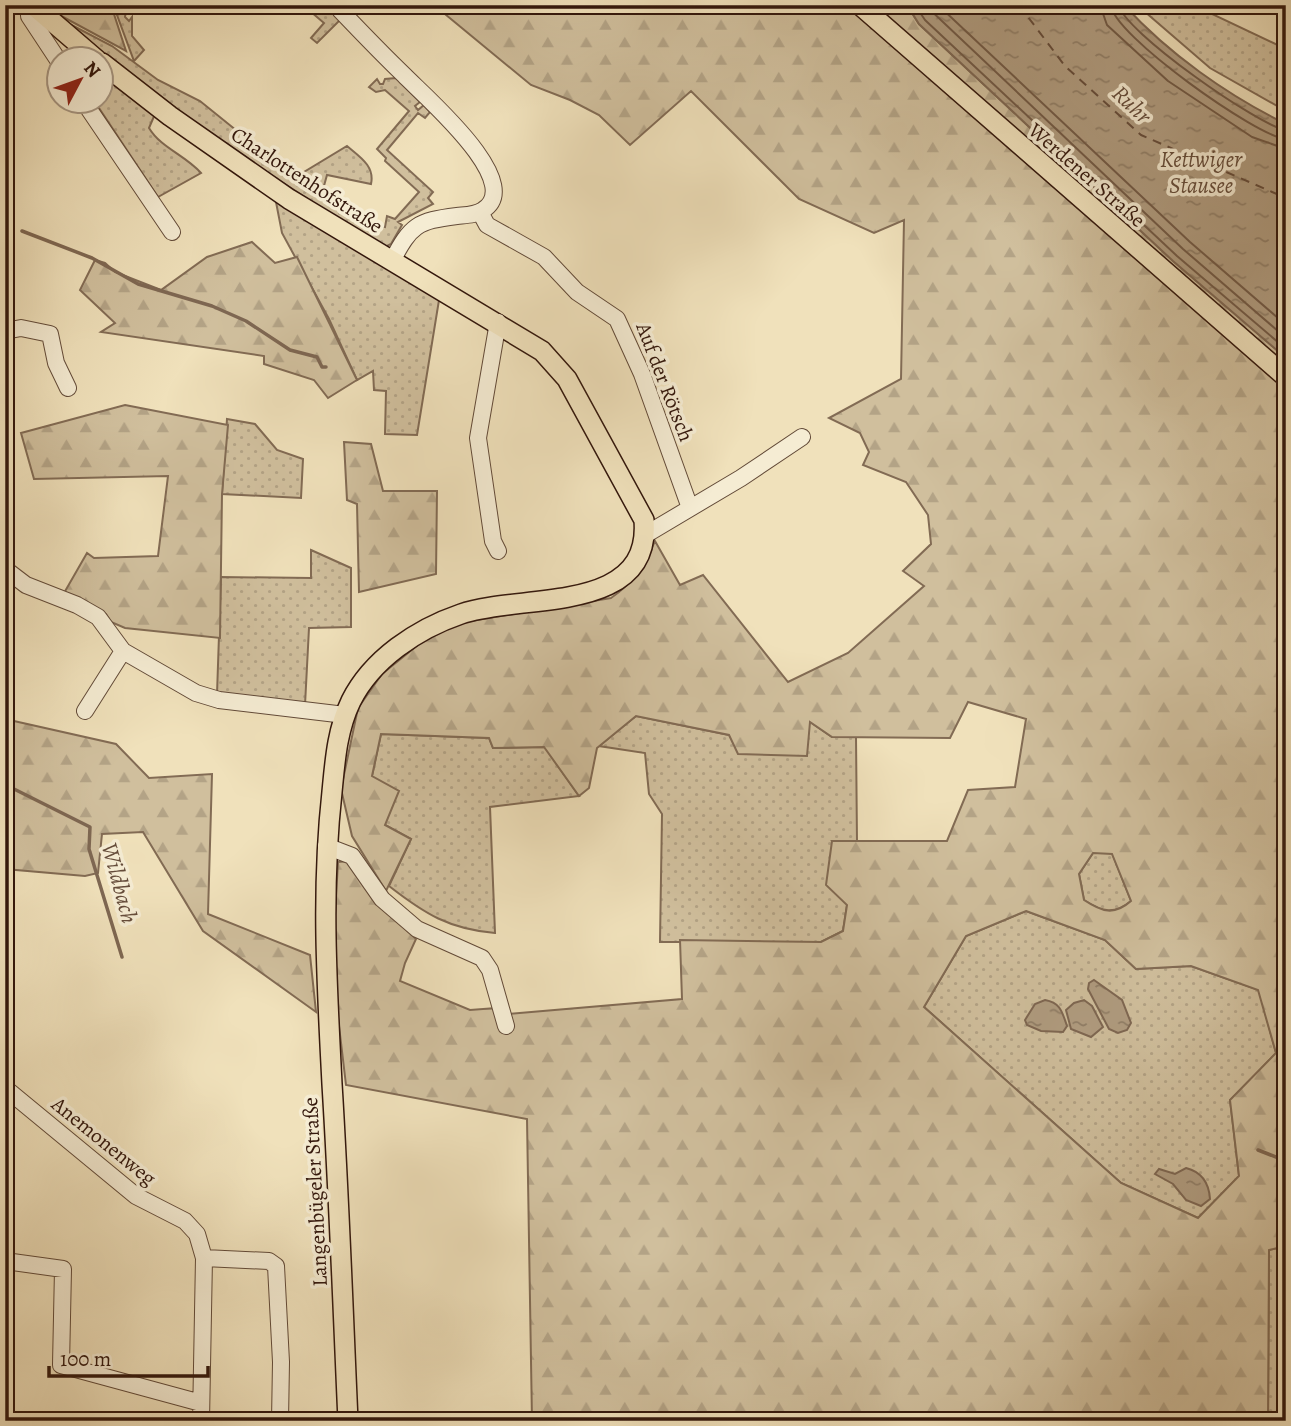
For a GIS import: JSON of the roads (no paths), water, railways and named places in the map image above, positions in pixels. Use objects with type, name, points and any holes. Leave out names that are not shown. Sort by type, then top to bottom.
[{"type":"main road","points":[[31,5],[80,46]]},
{"type":"main road","name":"Werdener Straße","points":[[860,5],[1286,377]]},
{"type":"main road","name":"Charlottenhofstraße","points":[[116,74],[215,149],[300,206],[498,322],[542,351],[567,379],[637,502],[644,520],[645,535]]},
{"type":"main road","points":[[327,846],[337,744],[345,715],[362,683],[377,664],[431,627],[462,614],[494,606],[589,593],[611,586],[627,574],[636,561],[645,535]]},
{"type":"main road","name":"Langenbügeler Straße","points":[[327,846],[324,961],[348,1421]]},
{"type":"street","points":[[31,5],[29,16],[49,46]]},
{"type":"street","points":[[340,10],[474,147],[489,172],[494,190],[492,201],[480,212],[419,223],[409,231],[392,261]]},
{"type":"street","points":[[93,116],[172,232]]},
{"type":"street","name":"Auf der Rötsch","points":[[480,212],[487,225],[544,257],[577,292],[617,319],[655,408],[690,508]]},
{"type":"street","points":[[498,322],[478,438],[493,541],[498,551]]},
{"type":"street","points":[[5,331],[21,328],[50,334],[56,363],[68,388]]},
{"type":"street","points":[[645,535],[802,437]]},
{"type":"street","points":[[5,569],[26,585],[77,605],[98,617],[123,651],[196,693],[219,700],[345,715]]},
{"type":"street","points":[[85,711],[123,651]]},
{"type":"street","points":[[327,846],[352,856],[382,899],[417,929],[482,958],[491,970],[506,1026]]},
{"type":"street","name":"Anemonenweg","points":[[5,1088],[136,1196],[186,1221],[197,1234],[204,1258],[201,1421]]},
{"type":"street","points":[[204,1258],[269,1261],[276,1266],[281,1362],[280,1421]]},
{"type":"street","points":[[5,1261],[63,1269],[61,1365],[201,1404]]},
{"type":"water","name":"Kettwiger Stausee","points":[[907,5],[1124,5],[1179,57],[1221,87],[1286,124],[1286,358],[1173,261],[919,24]]},
{"type":"water","points":[[1094,980],[1122,1000],[1131,1023],[1127,1030],[1118,1033],[1109,1029],[1088,989],[1089,983]]},
{"type":"water","points":[[1045,1000],[1060,1009],[1067,1026],[1063,1032],[1041,1031],[1027,1025],[1025,1020],[1035,1004]]},
{"type":"water","points":[[1084,1000],[1092,1006],[1103,1027],[1091,1037],[1071,1029],[1066,1010],[1074,1003]]},
{"type":"water","points":[[1186,1168],[1200,1175],[1208,1188],[1210,1199],[1201,1206],[1186,1200],[1173,1184],[1155,1174],[1159,1169],[1175,1174]]},
{"type":"waterway","points":[[22,231],[92,258],[138,284],[212,306],[246,321],[290,350],[317,357],[322,367],[326,367]]},
{"type":"waterway","name":"Wildbach","points":[[5,789],[14,789],[90,827],[89,849],[122,957]]},
{"type":"waterway","points":[[1258,1150],[1286,1161]]},
{"type":"water label","name":"Ruhr","points":[[1132,104]]}]
